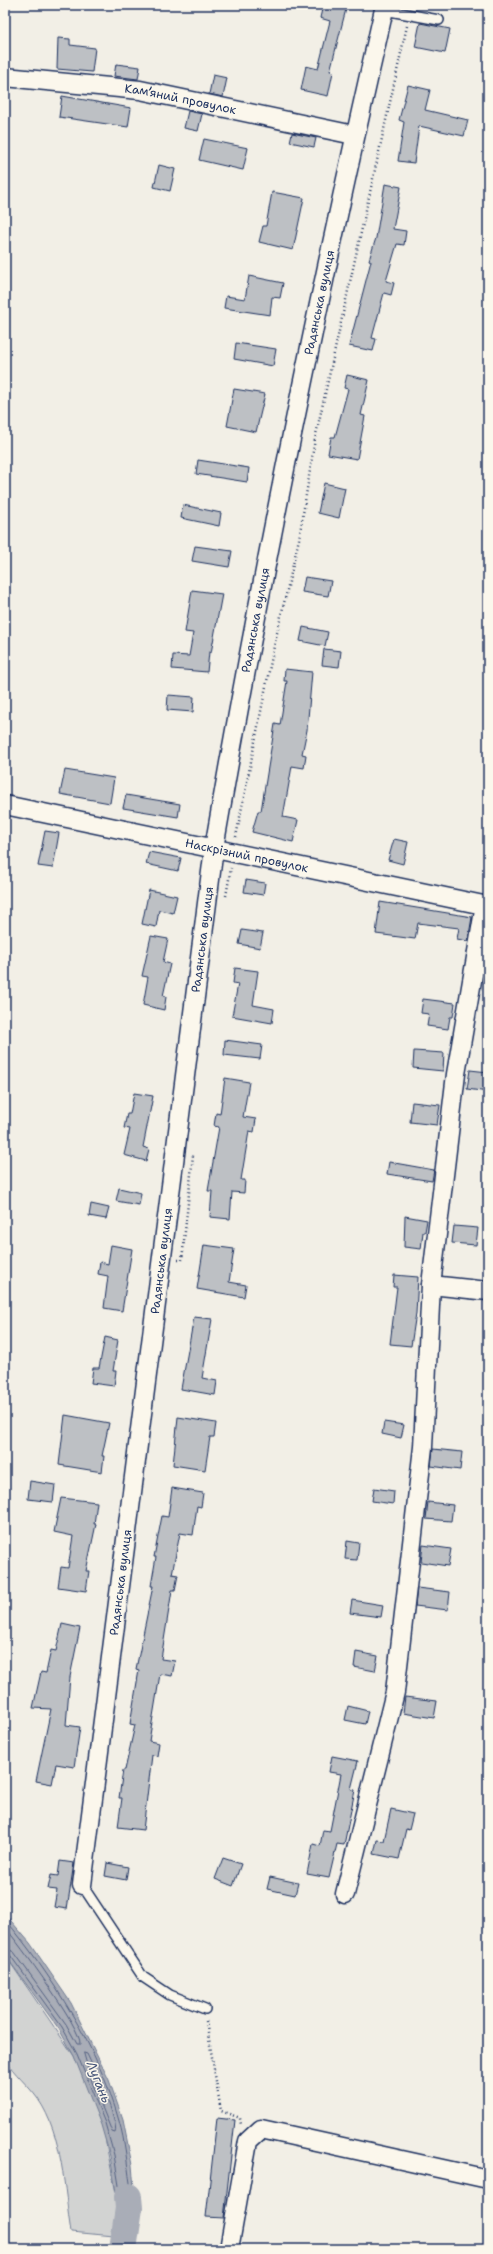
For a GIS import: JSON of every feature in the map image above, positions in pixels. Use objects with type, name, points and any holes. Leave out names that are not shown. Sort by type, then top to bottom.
[{"type":"street","name":"Радянська вулиця","points":[[82,1885],[214,848],[237,712],[288,454],[354,135],[385,7]]},
{"type":"street","name":"Кам’яний провулок","points":[[5,77],[140,90],[354,135]]},
{"type":"street","name":"Наскрізний провулок","points":[[5,805],[486,905]]},
{"type":"street","points":[[345,1894],[395,1692],[423,1447],[431,1285],[456,1074],[486,905]]},
{"type":"street","points":[[431,1285],[488,1292]]},
{"type":"street","points":[[229,2249],[248,2141],[261,2129],[488,2179]]},
{"type":"lane","points":[[385,7],[409,15],[439,20]]},
{"type":"lane","points":[[82,1885],[143,1977],[170,1995],[205,2009]]},
{"type":"path","points":[[233,852],[274,646],[299,539],[315,439],[374,165],[409,15]]},
{"type":"path","points":[[206,2029],[221,2111],[240,2118],[248,2141]]},
{"type":"shaded area","points":[[5,1955],[74,2056],[104,2122],[106,2144],[117,2198],[114,2236],[71,2232],[61,2163],[53,2129],[38,2099],[5,2059]]},
{"type":"water","points":[[5,1914],[30,1943],[71,2003],[109,2080],[123,2120],[132,2165],[135,2199],[135,2235],[114,2236],[117,2198],[110,2156],[101,2125],[74,2056],[59,2029],[5,1955]]},
{"type":"building","points":[[323,5],[346,9],[330,71],[333,72],[328,96],[301,90],[306,66],[318,69],[330,21],[320,18]]},
{"type":"building","points":[[420,23],[450,29],[445,53],[415,47]]},
{"type":"building","points":[[58,38],[70,39],[70,45],[95,48],[92,72],[57,69]]},
{"type":"building","points":[[116,64],[140,67],[138,79],[114,76]]},
{"type":"building","points":[[213,75],[227,78],[223,97],[209,94]]},
{"type":"building","points":[[408,85],[430,90],[425,110],[468,120],[464,136],[419,126],[414,163],[398,161],[404,122],[399,120]]},
{"type":"building","points":[[62,96],[131,108],[128,127],[59,117]]},
{"type":"building","points":[[188,111],[202,114],[198,131],[184,128]]},
{"type":"building","points":[[292,133],[316,138],[314,147],[290,142]]},
{"type":"building","points":[[204,139],[248,148],[243,170],[199,160]]},
{"type":"building","points":[[159,165],[175,169],[170,191],[154,187]]},
{"type":"building","points":[[385,184],[401,187],[393,229],[406,231],[404,245],[397,244],[386,281],[394,283],[391,295],[384,293],[372,338],[376,339],[373,351],[349,346],[371,261],[369,260],[376,238]]},
{"type":"building","points":[[272,192],[304,198],[293,250],[259,242],[263,226],[266,226]]},
{"type":"building","points":[[249,276],[283,283],[280,298],[272,297],[270,315],[224,308],[226,296],[245,299]]},
{"type":"building","points":[[236,343],[276,349],[273,366],[234,359]]},
{"type":"building","points":[[347,375],[369,380],[361,415],[365,416],[357,459],[328,454],[331,437],[335,437],[348,389],[344,388]]},
{"type":"building","points":[[234,389],[265,394],[256,432],[227,426]]},
{"type":"building","points":[[198,460],[249,468],[247,482],[196,474]]},
{"type":"building","points":[[324,483],[345,488],[339,518],[318,513]]},
{"type":"building","points":[[183,505],[221,513],[219,526],[181,518]]},
{"type":"building","points":[[195,546],[232,551],[229,567],[192,561]]},
{"type":"building","points":[[305,577],[331,581],[328,596],[302,592]]},
{"type":"building","points":[[192,590],[222,594],[211,653],[209,652],[207,672],[172,669],[173,655],[189,656],[193,633],[185,632]]},
{"type":"building","points":[[303,627],[328,632],[325,646],[300,641]]},
{"type":"building","points":[[324,649],[341,651],[339,667],[322,665]]},
{"type":"building","points":[[285,669],[312,672],[307,730],[302,754],[306,755],[304,768],[292,766],[283,817],[298,820],[293,842],[252,832],[258,811],[261,811],[275,724],[280,725],[287,681],[284,681]]},
{"type":"building","points":[[168,695],[194,697],[193,712],[167,710]]},
{"type":"building","points":[[65,770],[114,778],[110,803],[60,794]]},
{"type":"building","points":[[126,795],[180,804],[178,817],[123,808]]},
{"type":"building","points":[[45,831],[59,833],[53,868],[38,866]]},
{"type":"building","points":[[394,839],[408,842],[403,864],[388,860]]},
{"type":"building","points":[[149,852],[181,858],[178,871],[146,864]]},
{"type":"building","points":[[246,880],[265,883],[263,895],[244,892]]},
{"type":"building","points":[[149,890],[177,896],[173,913],[159,910],[156,927],[142,924]]},
{"type":"building","points":[[380,902],[472,917],[468,941],[457,939],[459,928],[418,923],[415,939],[376,934]]},
{"type":"building","points":[[242,930],[263,933],[260,948],[239,944]]},
{"type":"building","points":[[151,936],[168,939],[163,962],[170,964],[163,996],[166,997],[164,1010],[143,1005],[148,977],[142,976]]},
{"type":"building","points":[[235,968],[258,971],[253,1005],[274,1009],[272,1023],[232,1016],[238,984],[233,983]]},
{"type":"building","points":[[423,999],[455,1003],[453,1017],[450,1017],[448,1029],[427,1026],[429,1014],[421,1013]]},
{"type":"building","points":[[225,1040],[262,1045],[260,1059],[224,1055]]},
{"type":"building","points":[[414,1051],[444,1053],[443,1071],[413,1068]]},
{"type":"building","points":[[470,1070],[488,1072],[488,1092],[467,1089]]},
{"type":"building","points":[[225,1078],[249,1082],[243,1117],[256,1119],[254,1132],[249,1131],[241,1180],[245,1180],[244,1193],[232,1192],[230,1219],[210,1217],[212,1191],[208,1191],[219,1127],[214,1126],[216,1113],[220,1114]]},
{"type":"building","points":[[134,1093],[153,1096],[143,1147],[149,1149],[146,1161],[124,1155],[130,1129],[124,1128],[127,1114],[130,1114]]},
{"type":"building","points":[[412,1102],[440,1105],[437,1125],[410,1122]]},
{"type":"building","points":[[389,1162],[434,1170],[432,1181],[387,1174]]},
{"type":"building","points":[[119,1188],[141,1193],[139,1205],[116,1201]]},
{"type":"building","points":[[91,1204],[109,1208],[106,1219],[89,1216]]},
{"type":"building","points":[[405,1216],[427,1220],[425,1232],[423,1232],[421,1249],[404,1247]]},
{"type":"building","points":[[454,1226],[478,1228],[476,1245],[452,1243]]},
{"type":"building","points":[[111,1245],[132,1249],[122,1311],[104,1308],[108,1276],[98,1274],[100,1262],[108,1264]]},
{"type":"building","points":[[204,1245],[234,1249],[229,1282],[246,1285],[244,1297],[197,1289]]},
{"type":"building","points":[[394,1275],[418,1277],[416,1313],[411,1346],[390,1344],[397,1287],[393,1287]]},
{"type":"building","points":[[194,1317],[212,1319],[202,1378],[217,1381],[215,1395],[181,1389]]},
{"type":"building","points":[[105,1337],[118,1340],[113,1371],[116,1371],[114,1386],[91,1383],[93,1368],[99,1368]]},
{"type":"building","points":[[65,1415],[109,1423],[102,1456],[104,1456],[102,1472],[59,1465]]},
{"type":"building","points":[[178,1417],[216,1423],[214,1437],[210,1437],[205,1470],[173,1465]]},
{"type":"building","points":[[384,1422],[404,1425],[401,1438],[382,1434]]},
{"type":"building","points":[[433,1449],[462,1452],[460,1470],[431,1466]]},
{"type":"building","points":[[30,1481],[55,1485],[53,1502],[28,1499]]},
{"type":"building","points":[[172,1488],[203,1493],[201,1507],[197,1506],[193,1535],[180,1533],[172,1574],[178,1575],[175,1590],[172,1590],[161,1659],[175,1661],[172,1676],[160,1674],[149,1741],[159,1743],[157,1756],[152,1755],[143,1830],[118,1827],[122,1798],[119,1798],[123,1770],[125,1770],[135,1725],[130,1724],[139,1670],[136,1669],[153,1586],[151,1586],[156,1557],[154,1557],[162,1516],[168,1517]]},
{"type":"building","points":[[374,1488],[394,1491],[393,1504],[372,1501]]},
{"type":"building","points":[[61,1498],[97,1502],[94,1524],[96,1524],[86,1571],[89,1571],[86,1591],[58,1587],[61,1567],[68,1568],[73,1536],[54,1532]]},
{"type":"building","points":[[428,1502],[453,1505],[451,1521],[426,1519]]},
{"type":"building","points":[[347,1541],[359,1543],[357,1560],[345,1559]]},
{"type":"building","points":[[423,1545],[451,1549],[448,1566],[421,1562]]},
{"type":"building","points":[[417,1588],[450,1592],[448,1610],[415,1606]]},
{"type":"building","points":[[352,1600],[383,1605],[381,1617],[350,1613]]},
{"type":"building","points":[[62,1624],[80,1628],[70,1677],[66,1725],[80,1727],[74,1767],[56,1764],[52,1784],[36,1781],[51,1709],[33,1708],[41,1672],[46,1673],[51,1650],[56,1651]]},
{"type":"building","points":[[356,1652],[378,1656],[375,1671],[354,1667]]},
{"type":"building","points":[[405,1697],[437,1701],[434,1718],[403,1713]]},
{"type":"building","points":[[348,1706],[368,1711],[365,1724],[345,1720]]},
{"type":"building","points":[[332,1756],[358,1761],[351,1789],[355,1790],[344,1845],[337,1844],[329,1878],[307,1874],[313,1844],[320,1846],[323,1830],[330,1831],[341,1774],[329,1772]]},
{"type":"building","points":[[391,1809],[413,1814],[409,1830],[406,1829],[399,1859],[374,1854],[377,1840],[384,1841]]},
{"type":"building","points":[[223,1858],[241,1864],[233,1886],[215,1879]]},
{"type":"building","points":[[60,1861],[74,1863],[67,1909],[54,1907],[57,1890],[48,1889],[51,1875],[58,1876]]},
{"type":"building","points":[[107,1863],[128,1867],[126,1880],[105,1876]]},
{"type":"building","points":[[270,1877],[298,1883],[295,1895],[267,1889]]},
{"type":"building","points":[[217,2118],[235,2120],[224,2218],[206,2217]]},
{"type":"waterway","name":"Лугань","points":[[123,2249],[129,2208],[128,2197]]}]
